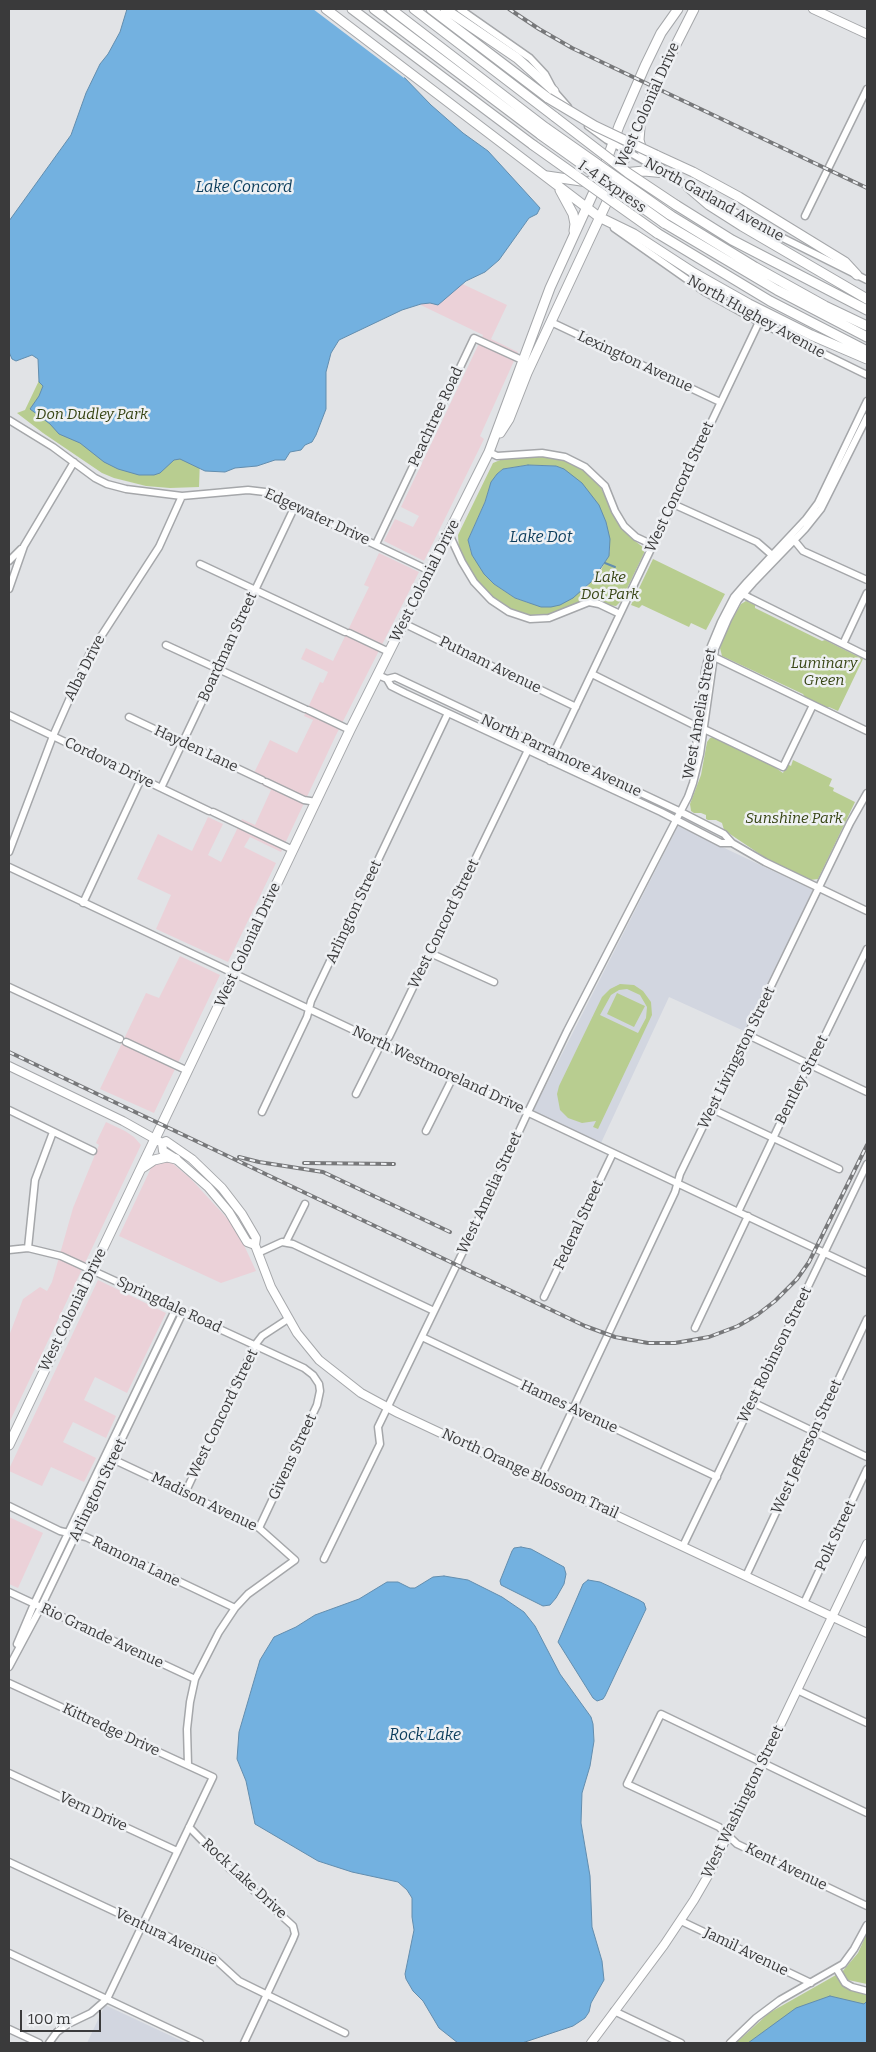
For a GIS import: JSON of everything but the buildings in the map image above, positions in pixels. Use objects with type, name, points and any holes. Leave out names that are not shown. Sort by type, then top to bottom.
[{"type":"highway","points":[[326,9],[599,217],[634,234],[694,273],[749,304],[805,332],[867,359]]},
{"type":"highway","points":[[352,9],[533,145],[657,233],[770,301],[867,351]]},
{"type":"highway","name":"I-4 Express","points":[[374,9],[544,131],[670,215],[755,267],[825,306],[867,326]]},
{"type":"highway","name":"I-4 Express","points":[[391,9],[544,131],[664,223],[777,290],[867,337]]},
{"type":"highway","points":[[414,9],[628,173],[676,205],[732,240],[867,310]]},
{"type":"highway","points":[[432,9],[600,129],[733,194],[845,262],[857,275]]},
{"type":"highway","points":[[446,9],[517,58],[551,94]]},
{"type":"highway","name":"West Colonial Drive","points":[[490,450],[545,298],[600,179],[647,61],[661,33],[678,9]]},
{"type":"highway","name":"West Colonial Drive","points":[[9,1445],[140,1169],[159,1141],[188,1071],[350,730],[382,677],[389,652],[403,623],[490,450],[509,419],[666,61],[694,9]]},
{"type":"highway","points":[[643,113],[639,132],[640,146],[648,159],[666,173]]},
{"type":"highway","points":[[600,179],[627,150]]},
{"type":"highway","points":[[545,176],[588,182],[618,174],[644,171],[666,173]]},
{"type":"highway","points":[[558,186],[574,214],[575,224],[572,241]]},
{"type":"highway","points":[[688,187],[709,205],[742,226],[867,299]]},
{"type":"highway","points":[[140,1169],[154,1160],[167,1157],[176,1159]]},
{"type":"main road","points":[[813,9],[867,34]]},
{"type":"main road","name":"North Orange Blossom Trail","points":[[9,1066],[159,1141],[170,1143],[192,1159],[222,1188],[242,1214],[256,1238],[257,1249],[271,1287],[288,1319],[310,1350],[328,1368],[361,1393],[388,1408],[867,1633]]},
{"type":"main road","name":"North Orange Blossom Trail","points":[[159,1141],[163,1151],[176,1159],[208,1187],[229,1212],[247,1242],[257,1249]]},
{"type":"main road","name":"West Washington Street","points":[[592,2043],[681,1921],[704,1883],[867,1544]]},
{"type":"street","name":"North Garland Avenue","points":[[460,9],[526,54],[545,74],[551,94],[573,114],[613,143],[781,238],[867,280]]},
{"type":"street","points":[[805,216],[867,89]]},
{"type":"street","name":"North Hughey Avenue","points":[[599,217],[705,292],[759,322],[867,375]]},
{"type":"street","name":"Lexington Avenue","points":[[551,322],[720,402]]},
{"type":"street","name":"West Concord Street","points":[[550,760],[759,322]]},
{"type":"street","name":"Peachtree Road","points":[[376,544],[474,338],[522,360]]},
{"type":"street","name":"West Amelia Street","points":[[712,655],[721,622],[734,597],[818,503],[867,401]]},
{"type":"street","name":"West Amelia Street","points":[[324,1559],[380,1444],[378,1427],[567,1031],[634,903],[693,783],[700,754],[705,671],[728,619],[743,594],[821,509],[867,417]]},
{"type":"street","name":"Edgewater Drive","points":[[9,420],[74,462],[98,480],[113,486],[182,496],[259,490],[430,570]]},
{"type":"street","points":[[490,450],[497,456],[542,453],[565,457],[580,464],[593,472],[605,486],[618,518],[629,532],[653,545]]},
{"type":"street","points":[[9,589],[24,546],[74,462]]},
{"type":"street","name":"Alba Drive","points":[[9,852],[53,736],[89,654],[159,547],[182,496]]},
{"type":"street","points":[[673,504],[757,542],[772,555],[767,568]]},
{"type":"street","name":"Boardman Street","points":[[161,788],[295,506]]},
{"type":"street","points":[[449,534],[474,582],[490,600],[508,612],[530,618],[549,618],[589,602],[599,604],[620,614]]},
{"type":"street","points":[[794,540],[803,551],[867,580]]},
{"type":"street","points":[[9,561],[24,546]]},
{"type":"street","points":[[200,564],[389,652]]},
{"type":"street","points":[[750,578],[743,594],[867,656]]},
{"type":"street","points":[[843,644],[867,593]]},
{"type":"street","name":"Putnam Avenue","points":[[403,623],[576,707]]},
{"type":"street","points":[[166,645],[350,730]]},
{"type":"street","points":[[712,655],[867,732]]},
{"type":"street","points":[[592,674],[783,767],[813,705]]},
{"type":"street","name":"North Parramore Avenue","points":[[382,677],[391,686],[675,819],[722,843],[732,843]]},
{"type":"street","name":"North Parramore Avenue","points":[[382,677],[395,677],[679,811],[724,834],[732,843],[765,862],[867,911]]},
{"type":"street","name":"Arlington Street","points":[[262,1112],[307,1017],[311,1001],[448,713]]},
{"type":"street","name":"Cordova Drive","points":[[9,714],[141,779],[293,850]]},
{"type":"street","name":"Hayden Lane","points":[[129,718],[304,800],[316,802]]},
{"type":"street","name":"West Concord Street","points":[[356,1094],[378,1051],[389,1038],[528,750]]},
{"type":"street","points":[[83,903],[141,779]]},
{"type":"street","name":"West Livingston Street","points":[[574,1409],[676,1192],[678,1183],[712,1108],[850,823],[867,793]]},
{"type":"street","name":"North Westmoreland Drive","points":[[9,867],[867,1273]]},
{"type":"street","name":"Bentley Street","points":[[738,1212],[867,948]]},
{"type":"street","points":[[430,953],[494,982]]},
{"type":"street","points":[[9,987],[188,1071]]},
{"type":"street","points":[[748,1036],[867,1092]]},
{"type":"street","points":[[426,1131],[452,1076]]},
{"type":"street","points":[[712,1108],[839,1168]]},
{"type":"street","points":[[9,1110],[93,1151]]},
{"type":"street","points":[[28,1248],[35,1180],[54,1132]]},
{"type":"street","name":"Federal Street","points":[[544,1297],[613,1153]]},
{"type":"street","name":"West Robinson Street","points":[[684,1546],[867,1164]]},
{"type":"street","points":[[286,1242],[305,1204]]},
{"type":"street","points":[[694,1328],[748,1216]]},
{"type":"street","points":[[257,1249],[286,1242],[434,1311]]},
{"type":"street","name":"Springdale Road","points":[[9,1250],[28,1248],[61,1256],[310,1371],[319,1384]]},
{"type":"street","name":"Arlington Street","points":[[9,1665],[34,1604],[176,1308]]},
{"type":"street","name":"Arlington Street","points":[[9,1665],[41,1608],[183,1312]]},
{"type":"street","name":"West Concord Street","points":[[185,1493],[255,1345],[262,1336],[288,1319]]},
{"type":"street","name":"West Jefferson Street","points":[[746,1576],[867,1319]]},
{"type":"street","name":"Hames Avenue","points":[[422,1337],[717,1477]]},
{"type":"street","name":"Givens Street","points":[[259,1528],[317,1405],[320,1397],[319,1384]]},
{"type":"street","points":[[752,1402],[867,1457]]},
{"type":"street","points":[[540,1479],[574,1409]]},
{"type":"street","name":"Madison Avenue","points":[[106,1456],[259,1528],[295,1560],[273,1574],[235,1608]]},
{"type":"street","name":"Polk Street","points":[[804,1603],[867,1469]]},
{"type":"street","name":"Ramona Lane","points":[[9,1506],[60,1531],[86,1537],[235,1608]]},
{"type":"street","name":"Rio Grande Avenue","points":[[9,1592],[195,1679]]},
{"type":"street","points":[[188,1765],[187,1729],[195,1679],[219,1632],[235,1608]]},
{"type":"street","name":"Kittredge Drive","points":[[9,1683],[212,1777],[189,1827]]},
{"type":"street","points":[[797,1690],[867,1723]]},
{"type":"street","name":"Kent Avenue","points":[[762,1764],[661,1714],[627,1784],[719,1827],[737,1844],[867,1906]]},
{"type":"street","points":[[762,1764],[867,1813]]},
{"type":"street","name":"Vern Drive","points":[[9,1773],[177,1851]]},
{"type":"street","points":[[49,2043],[57,2032],[68,2024],[91,2013],[107,1999],[189,1827]]},
{"type":"street","name":"Rock Lake Drive","points":[[189,1827],[237,1876],[293,1926],[295,1934],[293,1939],[244,2043]]},
{"type":"street","name":"Ventura Avenue","points":[[9,1862],[214,1958],[239,1981],[345,2033]]},
{"type":"street","name":"Jamil Avenue","points":[[681,1921],[811,1983]]},
{"type":"street","points":[[730,2043],[756,2018],[780,2000],[836,1968],[850,1957],[867,1925]]},
{"type":"street","points":[[9,1953],[200,2043]]},
{"type":"street","points":[[836,1968],[845,1983],[867,1991]]},
{"type":"street","points":[[614,2011],[681,2043]]},
{"type":"street","points":[[9,2029],[39,2043]]},
{"type":"shaded area","points":[[435,271],[507,305],[491,339],[518,352],[480,436],[484,439],[424,561],[384,541],[395,519],[413,527],[419,516],[401,507],[483,335],[402,296]]},
{"type":"shaded area","points":[[379,553],[419,572],[336,735],[281,852],[250,837],[244,847],[276,863],[228,962],[156,929],[171,895],[137,879],[158,834],[192,851],[208,817],[223,824],[208,855],[221,862],[242,819],[255,825],[271,790],[262,785],[265,778],[254,773],[270,740],[297,753],[313,720],[304,716],[320,682],[323,683],[328,672],[301,659],[306,648],[333,661],[369,587],[364,585]]},
{"type":"shaded area","points":[[678,826],[813,890],[744,1031],[669,997],[601,1143],[533,1111]]},
{"type":"shaded area","points":[[180,956],[220,975],[154,1113],[100,1089],[146,993],[159,998]]},
{"type":"shaded area","points":[[106,1122],[125,1131],[141,1145],[9,1423],[9,1336],[23,1299],[40,1287],[47,1291],[52,1282],[73,1208],[99,1145],[96,1143]]},
{"type":"shaded area","points":[[165,1160],[172,1163],[190,1178],[236,1228],[256,1271],[221,1283],[119,1236],[151,1168],[158,1162]]},
{"type":"shaded area","points":[[98,1280],[166,1313],[127,1393],[95,1377],[84,1400],[116,1416],[106,1438],[73,1422],[63,1442],[96,1458],[84,1482],[51,1467],[42,1486],[9,1471],[9,1469]]},
{"type":"shaded area","points":[[9,1517],[43,1533],[18,1588],[9,1584]]},
{"type":"shaded area","points":[[105,2005],[186,2043],[87,2043]]},
{"type":"green space","name":"Don Dudley Park","points":[[54,349],[200,459],[199,487],[170,488],[146,486],[114,478],[102,473],[17,413],[25,410]]},
{"type":"green space","name":"Lake Dot Park","points":[[543,456],[567,461],[585,471],[601,488],[617,521],[630,537],[644,548],[644,553],[621,601],[616,606],[592,599],[543,616],[526,615],[497,603],[479,586],[459,551],[458,535],[493,463],[505,458]],"holes":[[[528,465],[556,466],[606,522],[610,551],[602,568],[586,588],[529,603],[515,598],[494,584],[472,555],[468,540],[497,474],[503,469]]]},
{"type":"green space","points":[[653,559],[725,594],[706,630],[691,623],[689,627],[642,605],[639,608],[631,605]]},
{"type":"green space","name":"Luminary Green","points":[[746,601],[755,605],[755,608],[863,659],[838,711],[826,707],[805,697],[803,694],[722,656],[720,648],[729,625],[741,604]]},
{"type":"green space","name":"Sunshine Park","points":[[713,737],[773,766],[783,773],[787,764],[791,766],[793,760],[832,779],[829,786],[834,788],[833,791],[855,802],[818,879],[810,880],[770,861],[724,830],[722,823],[716,820],[708,820],[706,815],[691,811],[690,804],[701,775],[707,742]]},
{"type":"green space","points":[[620,984],[634,985],[643,991],[651,1002],[652,1015],[598,1129],[593,1127],[596,1121],[582,1123],[568,1118],[560,1110],[557,1094],[559,1086],[602,997],[610,989]],"holes":[[[627,989],[640,995],[647,1007],[646,1018],[638,1033],[600,1015],[611,995],[619,990]]]},
{"type":"green space","points":[[617,993],[645,1006],[634,1027],[607,1014]]},
{"type":"green space","points":[[867,1933],[867,1984],[848,1980],[850,1984],[842,1976],[842,1972],[858,1953]]},
{"type":"green space","points":[[836,1975],[844,1985],[867,1993],[866,2004],[771,2027],[748,2043],[736,2043],[769,2013]]},
{"type":"water","name":"Lake Concord","points":[[127,9],[325,9],[400,73],[431,105],[463,133],[488,151],[540,208],[537,214],[529,218],[499,260],[485,272],[466,281],[438,305],[430,303],[421,304],[402,310],[339,340],[331,353],[326,372],[326,409],[316,435],[312,442],[305,445],[301,450],[290,452],[285,460],[275,460],[257,466],[235,468],[225,472],[205,471],[180,459],[174,460],[160,473],[154,475],[139,475],[118,469],[104,462],[80,443],[59,434],[50,424],[30,409],[43,386],[39,382],[38,359],[32,355],[16,361],[12,359],[9,352],[9,221],[71,135],[86,93],[100,64],[120,32]]},
{"type":"water","name":"Lake Dot","points":[[528,465],[556,466],[564,469],[582,483],[599,505],[610,539],[609,556],[592,581],[573,598],[560,605],[551,607],[541,607],[515,598],[494,584],[484,574],[472,555],[468,540],[485,502],[491,482],[497,474],[503,469]]},
{"type":"water","points":[[514,1548],[531,1549],[564,1567],[566,1574],[564,1584],[550,1605],[543,1606],[501,1585],[500,1581],[512,1551]]},
{"type":"water","name":"Rock Lake","points":[[444,1576],[468,1580],[502,1597],[524,1612],[535,1626],[560,1674],[591,1717],[593,1724],[594,1741],[590,1766],[582,1793],[581,1823],[590,1876],[592,1927],[602,1961],[604,1980],[585,2018],[573,2026],[522,2043],[458,2043],[439,2028],[423,2001],[413,1991],[406,1979],[405,1974],[414,1930],[412,1898],[407,1890],[398,1882],[352,1872],[318,1861],[255,1824],[246,1781],[237,1759],[239,1732],[260,1660],[274,1637],[296,1627],[315,1615],[359,1599],[387,1582],[398,1582],[410,1588],[415,1588],[433,1577]]},
{"type":"water","points":[[588,1580],[600,1582],[639,1600],[644,1603],[646,1609],[605,1696],[597,1701],[593,1698],[558,1642],[583,1584]]},
{"type":"water","points":[[830,1996],[864,2004],[867,2001],[867,2043],[748,2043],[796,2008]]},
{"type":"pier","points":[[313,9],[329,9],[406,75],[404,78]]},
{"type":"waterway","points":[[605,563],[615,567]]},
{"type":"railway","points":[[509,9],[572,48],[867,188]]},
{"type":"railway","points":[[9,1052],[585,1326],[615,1337],[648,1343],[675,1343],[709,1337],[738,1326],[757,1315],[775,1301],[797,1279],[809,1262],[867,1145]]},
{"type":"railway","points":[[239,1157],[323,1172],[450,1232]]},
{"type":"railway","points":[[304,1163],[394,1164]]}]
